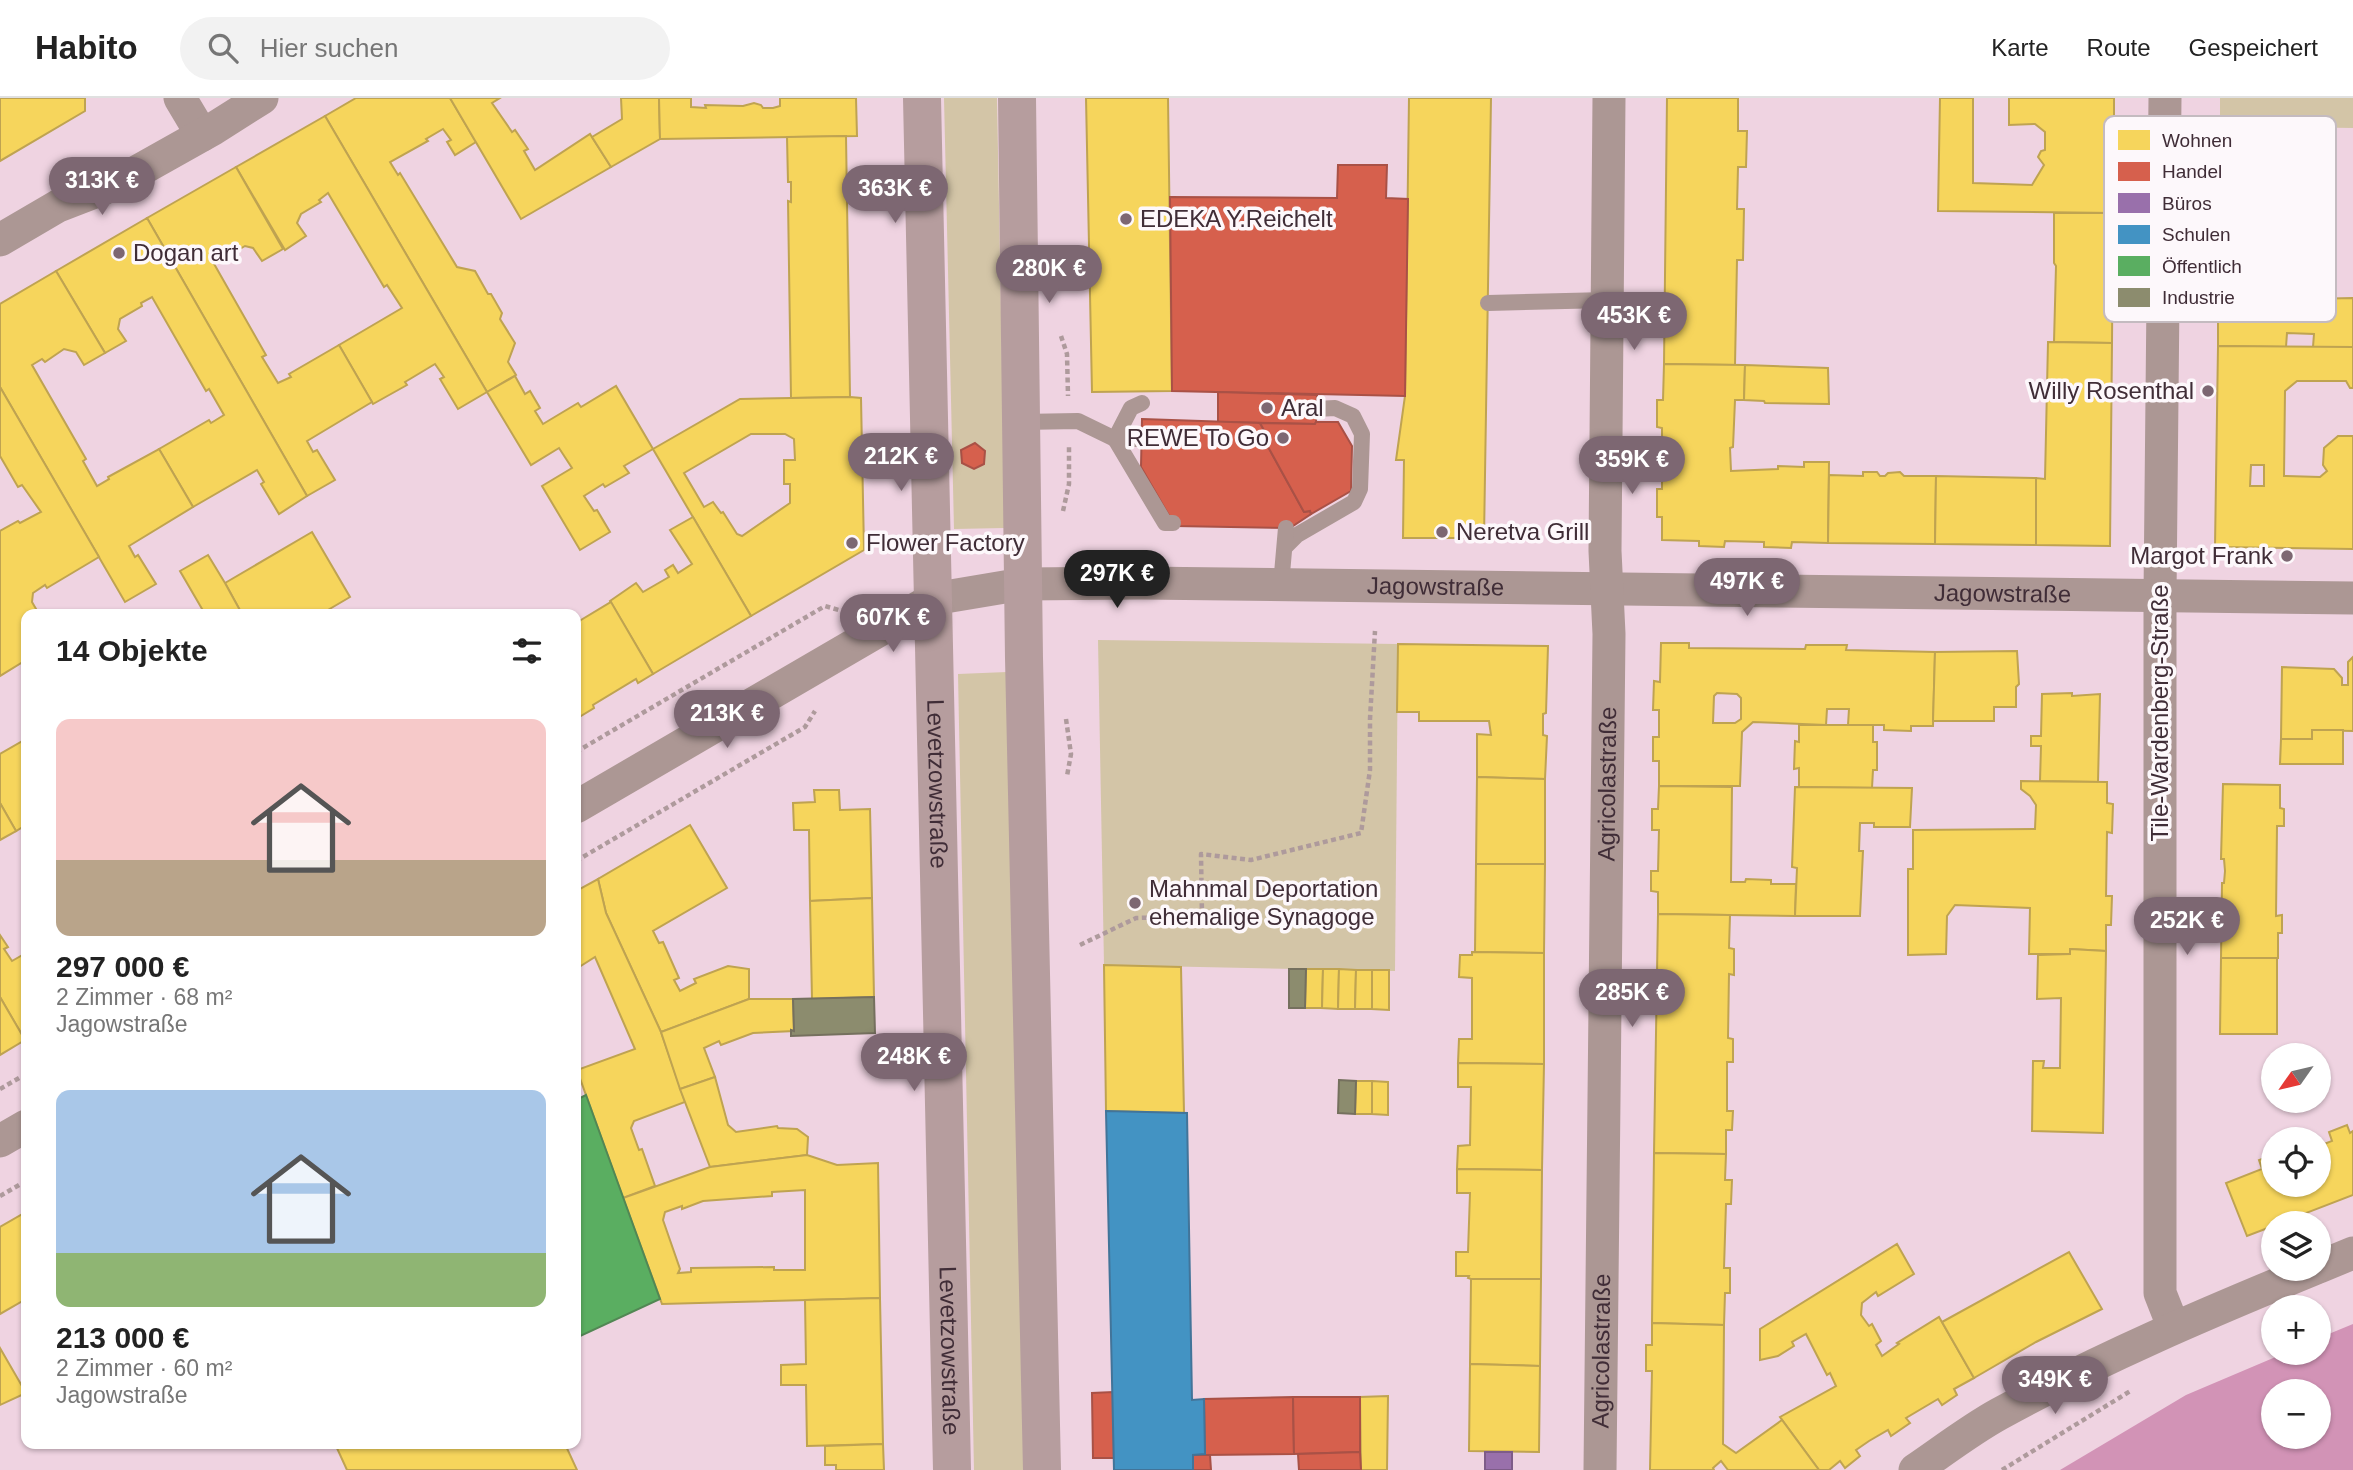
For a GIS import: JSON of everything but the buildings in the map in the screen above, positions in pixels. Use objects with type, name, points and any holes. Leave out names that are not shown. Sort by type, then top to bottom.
[{"type":"main road","name":"Levetzowstraße","points":[[922,98],[952,1470]]},
{"type":"main road","points":[[1017,98],[1023,584],[1042,1470]]},
{"type":"street","points":[[180,98],[202,135]]},
{"type":"street","points":[[0,240],[58,206],[115,184],[262,98]]},
{"type":"street","name":"Agricolastraße","points":[[1600,1470],[1609,634],[1605,551],[1609,98]]},
{"type":"street","name":"Tile-Wardenberg-Straße","points":[[2165,98],[2165,116]]},
{"type":"street","name":"Tile-Wardenberg-Straße","points":[[2163,322],[2160,1293],[2173,1326]]},
{"type":"street","name":"Jagowstraße","points":[[581,804],[933,599],[1023,584],[2353,598]]},
{"type":"street","points":[[0,1141],[21,1129]]},
{"type":"street","points":[[2331,1262],[2353,1253]]},
{"type":"street","points":[[1915,1470],[1997,1415],[2173,1326],[2284,1281]]},
{"type":"lane","points":[[1488,303],[1607,300]]},
{"type":"lane","points":[[1115,439],[1131,408],[1142,403]]},
{"type":"lane","points":[[1285,547],[1297,535],[1354,502],[1360,489],[1362,434],[1353,416],[1335,408],[1316,410]]},
{"type":"lane","points":[[1021,422],[1078,421],[1115,439],[1142,439]]},
{"type":"lane","points":[[1115,439],[1146,484],[1165,523],[1173,523]]},
{"type":"lane","points":[[1281,585],[1286,528]]},
{"type":"path","points":[[581,749],[825,606],[852,614]]},
{"type":"path","points":[[1080,945],[1136,918],[1202,916],[1201,854],[1251,860],[1361,833],[1370,770],[1370,719],[1376,631]]},
{"type":"path","points":[[581,858],[805,727],[817,708]]},
{"type":"path","points":[[0,1089],[21,1077]]},
{"type":"path","points":[[0,1196],[21,1184]]},
{"type":"path","points":[[2002,1470],[2139,1386]]},
{"type":"shaded area","points":[[944,98],[997,98],[1005,528],[954,529]]},
{"type":"shaded area","points":[[2220,98],[2353,98],[2353,128],[2336,128],[2336,116],[2220,116]]},
{"type":"shaded area","points":[[1098,640],[1398,644],[1395,971],[1104,965]]},
{"type":"shaded area","points":[[1007,672],[1024,1470],[974,1470],[958,674]]},
{"type":"shaded area","points":[[2353,1324],[2353,1470],[2060,1470],[2186,1395],[2261,1363],[2331,1365],[2331,1333]]},
{"type":"place","name":"EDEKA Y.Reichelt","points":[[1126,219]]},
{"type":"place","name":"Dogan art","points":[[119,253]]},
{"type":"place","name":"Willy Rosenthal","points":[[2208,391]]},
{"type":"place","name":"Aral","points":[[1267,408]]},
{"type":"place","name":"REWE To Go","points":[[1283,438]]},
{"type":"place","name":"Neretva Grill","points":[[1442,532]]},
{"type":"place","name":"Flower Factory","points":[[852,543]]},
{"type":"place","name":"Margot Frank","points":[[2287,556]]},
{"type":"place","name":"Mahnmal Deportation ehemalige Synagoge","points":[[1135,903]]}]
